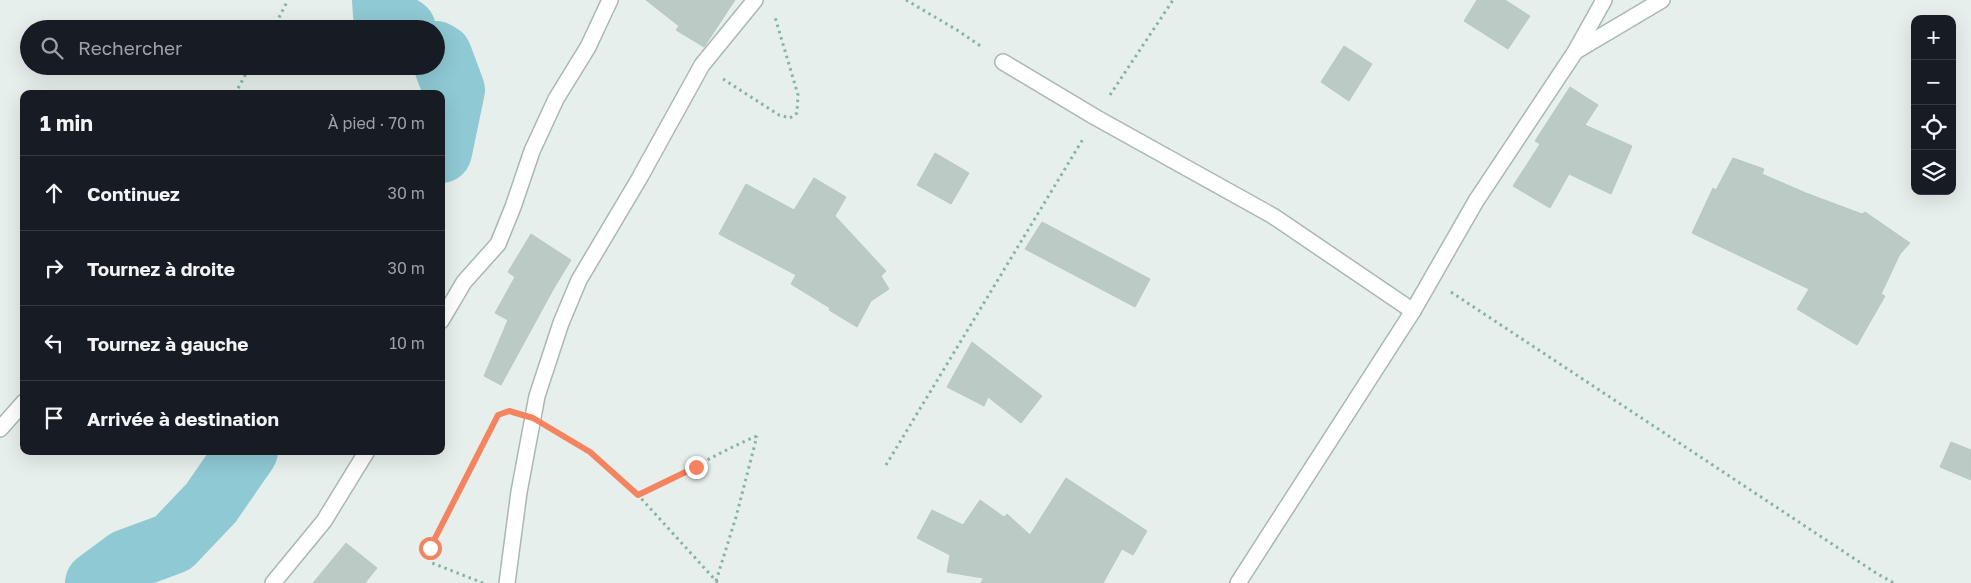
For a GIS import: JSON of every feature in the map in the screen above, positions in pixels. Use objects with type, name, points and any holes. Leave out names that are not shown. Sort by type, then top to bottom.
[{"type":"street","points":[[445,314],[464,282],[498,244],[514,207],[532,151],[556,99],[588,47],[610,0]]},
{"type":"street","points":[[506,583],[519,492],[537,396],[561,323],[579,280],[702,65],[755,0]]},
{"type":"street","points":[[1238,583],[1413,311],[1476,201],[1574,52],[1604,0]]},
{"type":"street","points":[[1574,52],[1662,0]]},
{"type":"street","points":[[1003,62],[1096,117],[1273,216],[1413,311]]},
{"type":"street","points":[[0,429],[20,406]]},
{"type":"street","points":[[273,583],[324,521],[365,455]]},
{"type":"path","points":[[278,20],[288,0]]},
{"type":"path","points":[[906,0],[958,30],[1003,62]]},
{"type":"path","points":[[886,465],[1096,117],[1173,0]]},
{"type":"path","points":[[702,65],[779,116],[790,118],[797,113],[798,95],[773,10]]},
{"type":"path","points":[[237,90],[245,75]]},
{"type":"path","points":[[1431,279],[1876,573],[1894,583]]},
{"type":"path","points":[[483,583],[432,563],[429,556],[430,548],[498,415],[509,411],[533,418],[590,452],[638,495],[717,582]]},
{"type":"path","points":[[638,495],[670,481],[722,451],[757,436],[717,582]]},
{"type":"building","points":[[646,0],[735,0],[704,47],[676,30],[679,26]]},
{"type":"building","points":[[1477,0],[1505,0],[1530,16],[1508,49],[1464,21]]},
{"type":"building","points":[[1344,46],[1372,64],[1349,101],[1321,82]]},
{"type":"building","points":[[1570,87],[1598,105],[1585,125],[1632,146],[1611,194],[1569,174],[1550,208],[1513,186],[1540,144],[1535,141]]},
{"type":"building","points":[[935,153],[969,173],[951,204],[917,185]]},
{"type":"building","points":[[1733,158],[1764,169],[1762,174],[1806,193],[1862,214],[1865,212],[1910,243],[1900,254],[1881,294],[1885,296],[1857,345],[1797,309],[1809,289],[1692,233],[1713,188],[1716,190]]},
{"type":"building","points":[[814,178],[846,197],[835,216],[886,271],[881,276],[889,289],[871,301],[857,327],[791,284],[796,275],[719,234],[746,184],[794,210]]},
{"type":"building","points":[[1042,222],[1150,279],[1135,307],[1025,249]]},
{"type":"building","points":[[531,234],[571,260],[501,385],[484,376],[508,320],[495,313],[515,277],[508,272]]},
{"type":"building","points":[[972,342],[1042,396],[1021,423],[988,397],[984,406],[947,387]]},
{"type":"building","points":[[1951,442],[1971,450],[1971,480],[1940,467]]},
{"type":"building","points":[[1066,478],[1147,531],[1133,555],[1122,549],[1103,583],[981,583],[983,578],[947,572],[950,555],[917,538],[932,510],[963,525],[980,500],[1004,517],[1007,514],[1030,535]]},
{"type":"building","points":[[346,543],[377,568],[365,583],[313,583]]},
{"type":"waterway","points":[[383,0],[384,15],[392,20]]},
{"type":"waterway","points":[[445,66],[454,90],[445,133]]},
{"type":"waterway","points":[[96,583],[127,560],[173,543],[211,503],[244,455]]},
{"type":"route","points":[[430,548],[498,415],[509,411],[533,418],[590,452],[638,495],[696,467]]}]
